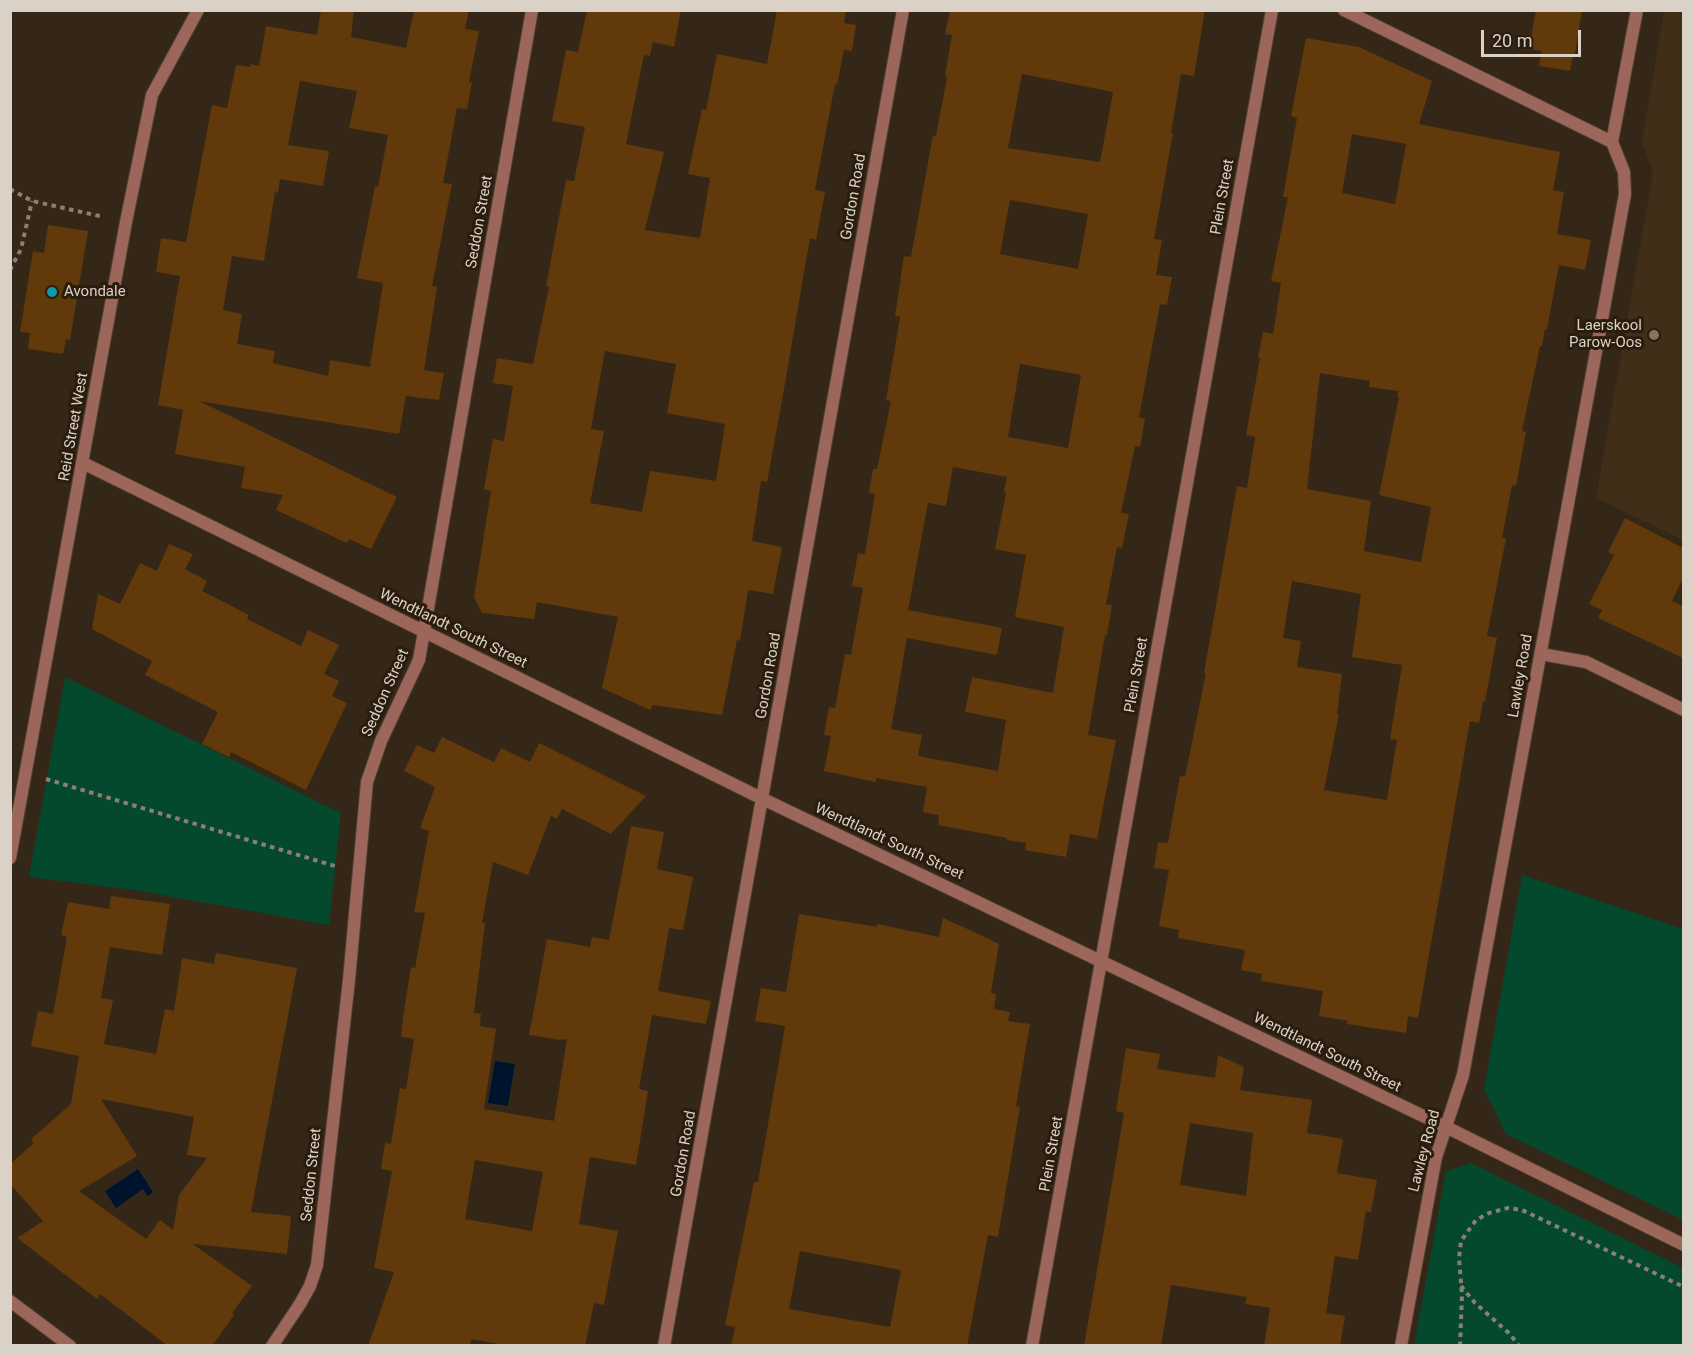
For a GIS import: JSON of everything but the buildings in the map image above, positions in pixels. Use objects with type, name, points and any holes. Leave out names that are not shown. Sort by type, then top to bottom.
[{"type":"street","name":"Reid Street West","points":[[10,858],[126,222],[152,95],[198,10]]},
{"type":"street","name":"Seddon Street","points":[[272,1346],[310,1286],[317,1265],[367,782],[381,741],[419,660],[425,632],[532,10]]},
{"type":"street","name":"Gordon Road","points":[[664,1346],[903,10]]},
{"type":"street","name":"Plein Street","points":[[1032,1346],[1272,10]]},
{"type":"street","points":[[1344,10],[1612,142],[1637,10]]},
{"type":"street","name":"Lawley Road","points":[[1401,1346],[1436,1157],[1463,1075],[1625,194],[1624,172],[1612,142]]},
{"type":"street","name":"Wendtlandt South Street","points":[[83,463],[763,799],[1446,1127],[1683,1245]]},
{"type":"street","points":[[1541,654],[1586,662],[1683,710]]},
{"type":"street","points":[[10,1301],[70,1346]]},
{"type":"path","points":[[10,189],[32,201],[107,218]]},
{"type":"path","points":[[10,270],[21,249],[32,201]]},
{"type":"path","points":[[45,779],[343,869]]},
{"type":"path","points":[[1460,1346],[1459,1258],[1461,1241],[1476,1220],[1489,1213],[1508,1208],[1522,1210],[1683,1287]]},
{"type":"path","points":[[1461,1285],[1475,1303],[1510,1334],[1519,1346]]},
{"type":"shaded area","name":"Laerskool Parow-Oos","points":[[1664,11],[1684,11],[1683,540],[1596,498],[1653,173],[1642,141]]},
{"type":"green space","points":[[65,677],[341,812],[329,925],[134,890],[29,877]]},
{"type":"green space","points":[[1522,875],[1683,929],[1683,1220],[1506,1134],[1484,1089]]},
{"type":"green space","points":[[1471,1163],[1683,1268],[1683,1345],[1414,1345],[1446,1171]]},
{"type":"water","points":[[495,1061],[515,1064],[508,1106],[488,1103]]},
{"type":"water","points":[[138,1169],[153,1192],[148,1196],[143,1189],[116,1208],[105,1191]]},
{"type":"place","name":"Avondale","points":[[52,292]]},
{"type":"place","name":"Laerskool Parow-Oos","points":[[1654,335]]}]
